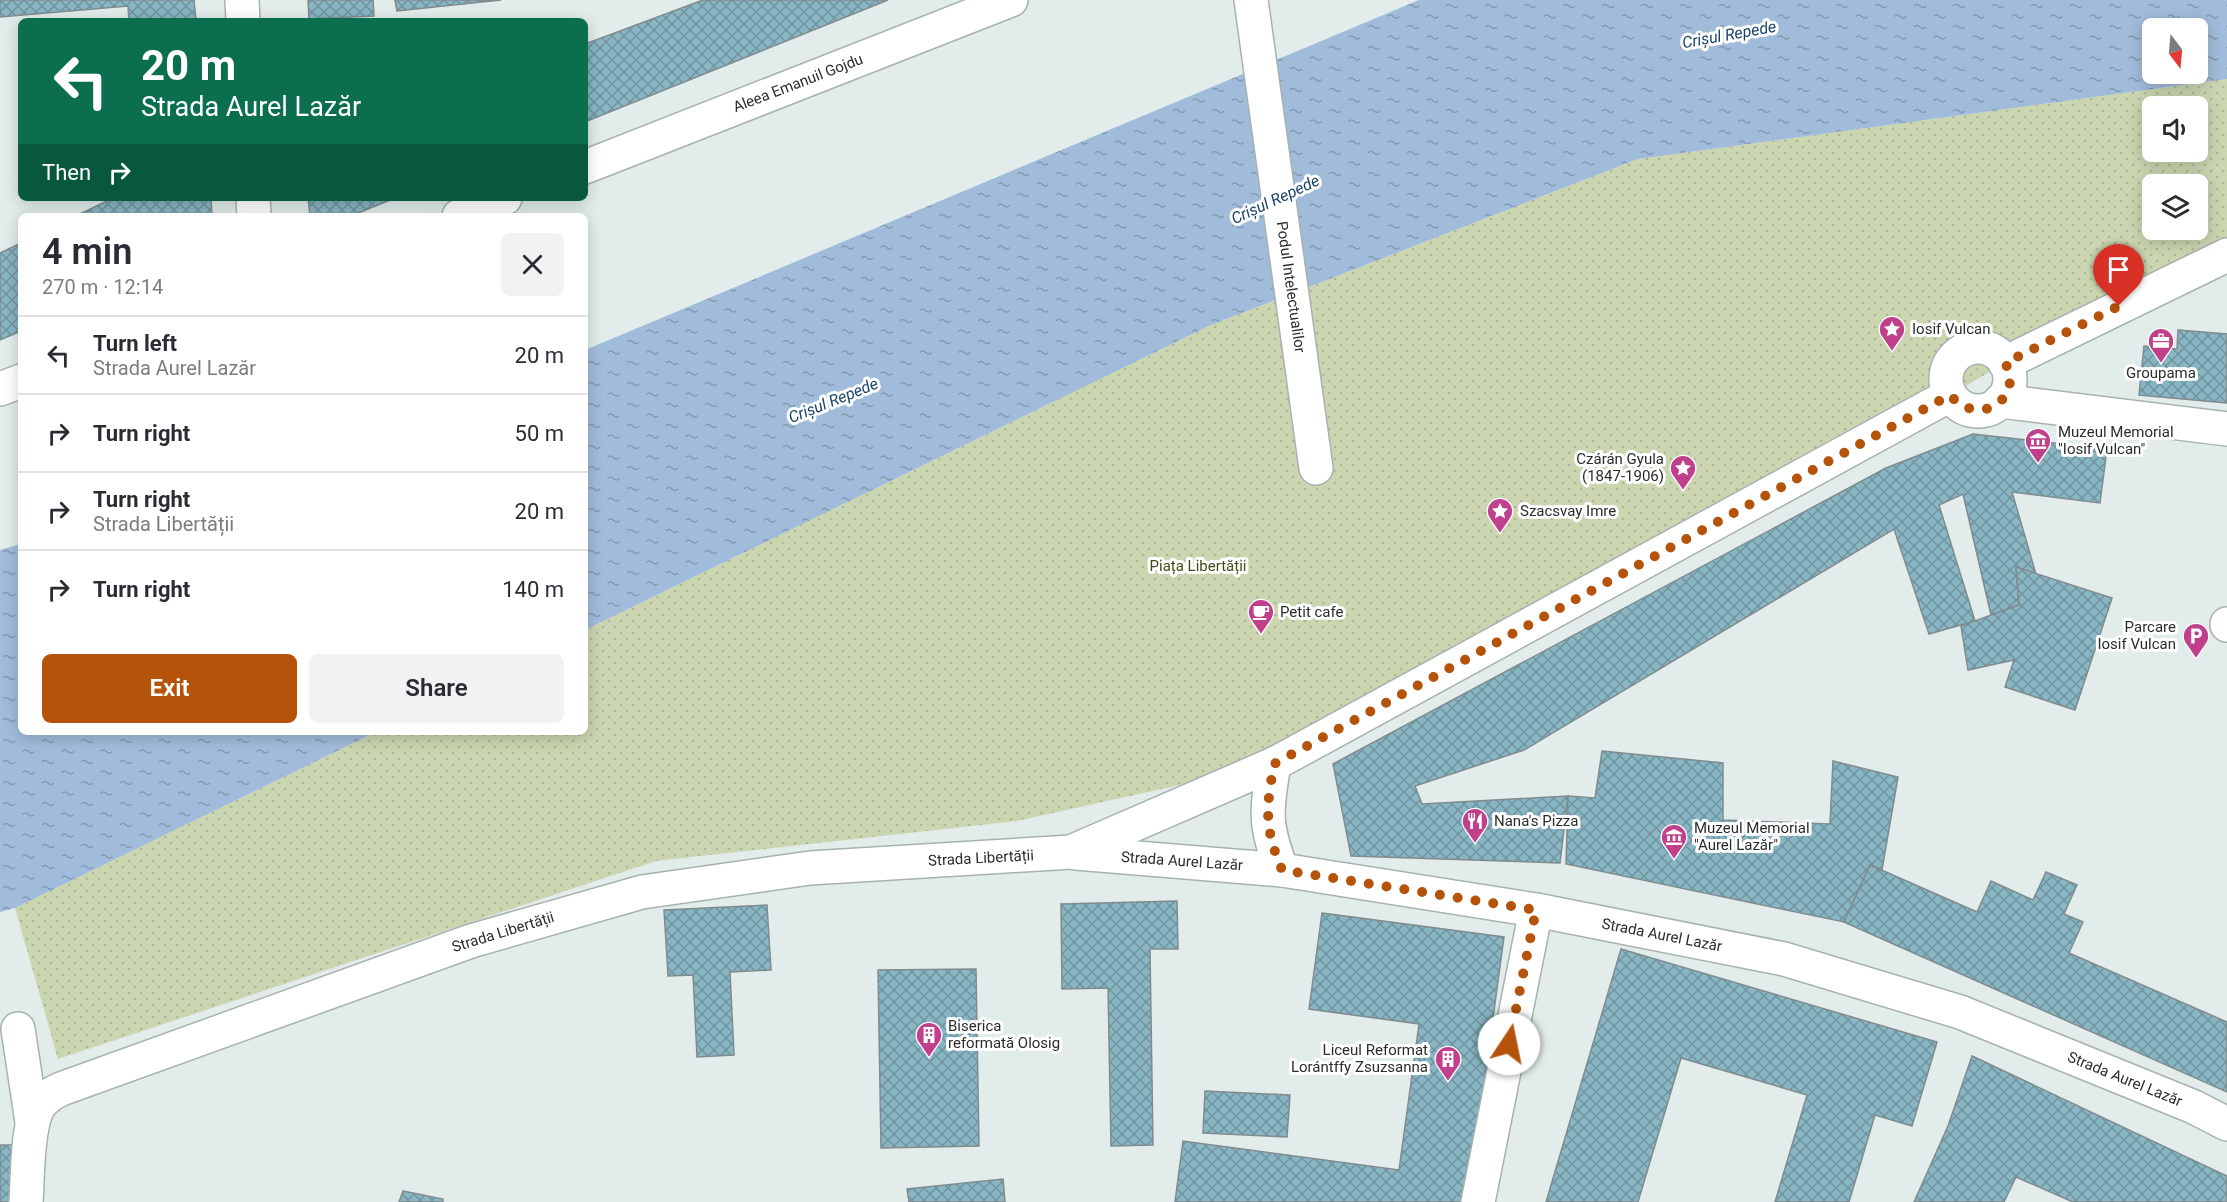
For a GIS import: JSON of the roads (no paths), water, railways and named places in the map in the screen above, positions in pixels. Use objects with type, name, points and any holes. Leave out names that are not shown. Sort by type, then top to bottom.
[{"type":"street","points":[[242,0],[243,18]]},
{"type":"street","name":"Aleea Emanuil Gojdu","points":[[588,166],[1011,0]]},
{"type":"street","name":"Podul Intelectualilor","points":[[1251,0],[1316,468]]},
{"type":"street","points":[[467,213],[497,201]]},
{"type":"street","points":[[2005,363],[2227,255]]},
{"type":"street","points":[[1985,348],[1994,352],[2005,363],[2010,377],[2008,387],[2000,401],[1988,409],[1978,411],[1966,409],[1957,404],[1950,395],[1946,385],[1946,374],[1956,355],[1965,349],[1985,348]]},
{"type":"street","points":[[0,389],[18,382]]},
{"type":"street","name":"Strada Libertății","points":[[26,1202],[32,1122],[42,1102],[61,1089],[471,941],[642,892],[810,868],[1071,852],[1274,764],[1950,395]]},
{"type":"street","points":[[2000,401],[2227,429]]},
{"type":"street","points":[[1274,764],[1268,798],[1267,821],[1271,843],[1282,870]]},
{"type":"street","name":"Strada Aurel Lazăr","points":[[1071,852],[1282,870],[1536,910],[1784,959],[1960,1012],[2194,1107],[2227,1124]]},
{"type":"street","points":[[1478,1202],[1536,910]]},
{"type":"street","points":[[18,1029],[32,1122]]},
{"type":"water","name":"Crișul Repede","points":[[1419,0],[2227,0],[2227,79],[2208,82],[2208,18],[2142,18],[2142,84],[2190,84],[1638,159],[1211,325],[588,629],[588,349]]},
{"type":"water","points":[[18,545],[18,735],[370,735],[15,908],[0,912],[0,550]]},
{"type":"place","name":"Iosif Vulcan","points":[[1892,352]]},
{"type":"place","name":"Groupama","points":[[2161,364]]},
{"type":"place","name":"Muzeul Memorial \"Iosif Vulcan\"","points":[[2038,464]]},
{"type":"place","name":"Czárán Gyula (1847-1906)","points":[[1683,491]]},
{"type":"place","name":"Szacsvay Imre","points":[[1500,534]]},
{"type":"place","name":"Petit cafe","points":[[1261,635]]},
{"type":"place","name":"Parcare Iosif Vulcan","points":[[2196,659]]},
{"type":"place","name":"Nana's Pizza","points":[[1475,844]]},
{"type":"place","name":"Muzeul Memorial \"Aurel Lazăr\"","points":[[1674,860]]},
{"type":"place","name":"Biserica reformată Olosig","points":[[929,1058]]},
{"type":"place","name":"Liceul Reformat Lorántffy Zsuzsanna","points":[[1448,1082]]},
{"type":"park label","name":"Piața Libertății","points":[[1198,566]]}]
